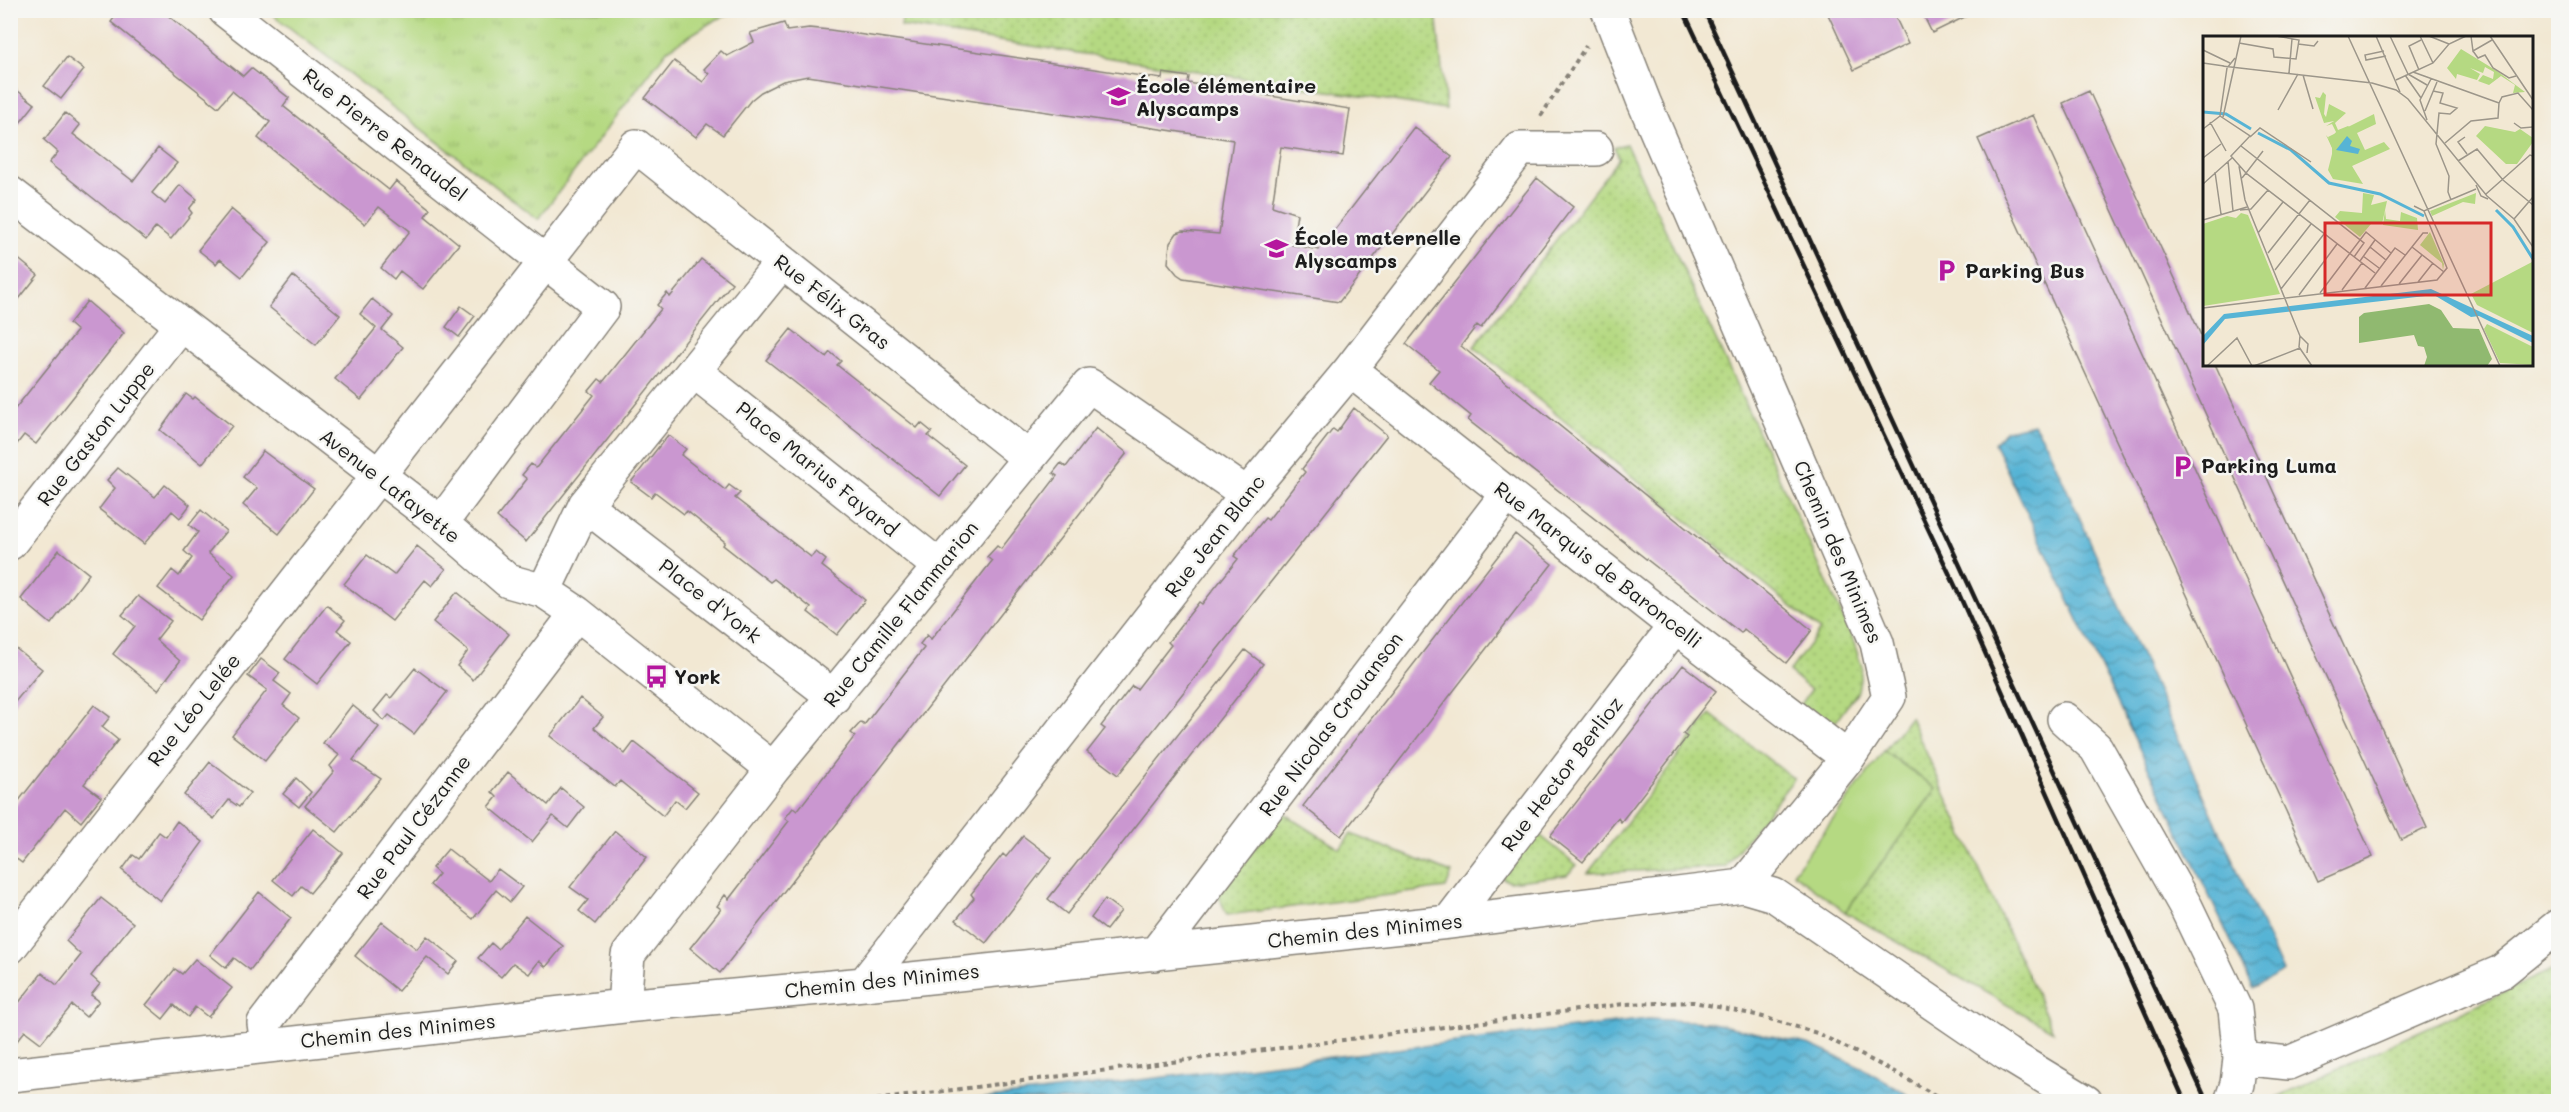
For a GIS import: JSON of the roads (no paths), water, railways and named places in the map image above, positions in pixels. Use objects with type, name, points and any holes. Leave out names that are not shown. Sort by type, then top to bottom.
[{"type":"street","name":"Rue Pierre Renaudel","points":[[225,10],[603,307],[441,523]]},
{"type":"street","name":"Chemin des Minimes","points":[[10,1075],[624,1006],[864,984],[1449,922],[1743,886],[1848,758],[1889,697],[1877,642],[1644,102],[1608,10]]},
{"type":"street","name":"Rue Léo Lelée","points":[[10,947],[636,146]]},
{"type":"street","name":"Rue Félix Gras","points":[[636,146],[1029,458]]},
{"type":"street","name":"Rue Jean Blanc","points":[[864,984],[1247,494],[1350,370],[1520,149],[1596,149]]},
{"type":"street","name":"Avenue Lafayette","points":[[10,193],[441,523],[508,581],[544,591],[577,614],[773,769]]},
{"type":"street","points":[[544,591],[585,505],[782,262]]},
{"type":"street","name":"Rue Gaston Luppe","points":[[10,543],[181,325]]},
{"type":"street","name":"Rue Marquis de Baroncelli","points":[[1350,370],[1675,626],[1848,758]]},
{"type":"street","name":"Place Marius Fayard","points":[[694,371],[939,567]]},
{"type":"street","name":"Rue Camille Flammarion","points":[[624,1006],[628,955],[773,769],[1089,385],[1247,494]]},
{"type":"street","name":"Rue Nicolas Crouanson","points":[[1155,954],[1507,494]]},
{"type":"street","name":"Place d'York","points":[[585,505],[834,697]]},
{"type":"street","name":"Rue Paul Cézanne","points":[[267,1045],[264,1023],[577,614]]},
{"type":"street","name":"Rue Hector Berlioz","points":[[1449,922],[1675,626]]},
{"type":"street","points":[[2064,719],[2096,748],[2186,907],[2235,1009],[2240,1058],[2237,1084],[2231,1101]]},
{"type":"street","points":[[1743,886],[1774,895],[2007,1054],[2086,1101]]},
{"type":"street","points":[[2240,1058],[2289,1063],[2501,972],[2559,926]]},
{"type":"water","points":[[2034,424],[2047,445],[2283,972],[2253,988],[1994,443],[2007,430]]},
{"type":"water","points":[[1648,1019],[1708,1022],[1811,1045],[1864,1069],[1918,1101],[964,1101]]},
{"type":"railway","points":[[1683,10],[1958,592],[2185,1102]]},
{"type":"railway","points":[[1704,10],[2207,1102]]},
{"type":"place","name":"École élémentaire Alyscamps","points":[[1118,97]]},
{"type":"place","name":"École maternelle Alyscamps","points":[[1276,249]]},
{"type":"place","name":"Parking Bus","points":[[1947,271]]},
{"type":"place","name":"Parking Luma","points":[[2183,466]]},
{"type":"place","name":"York","points":[[656,677]]}]
